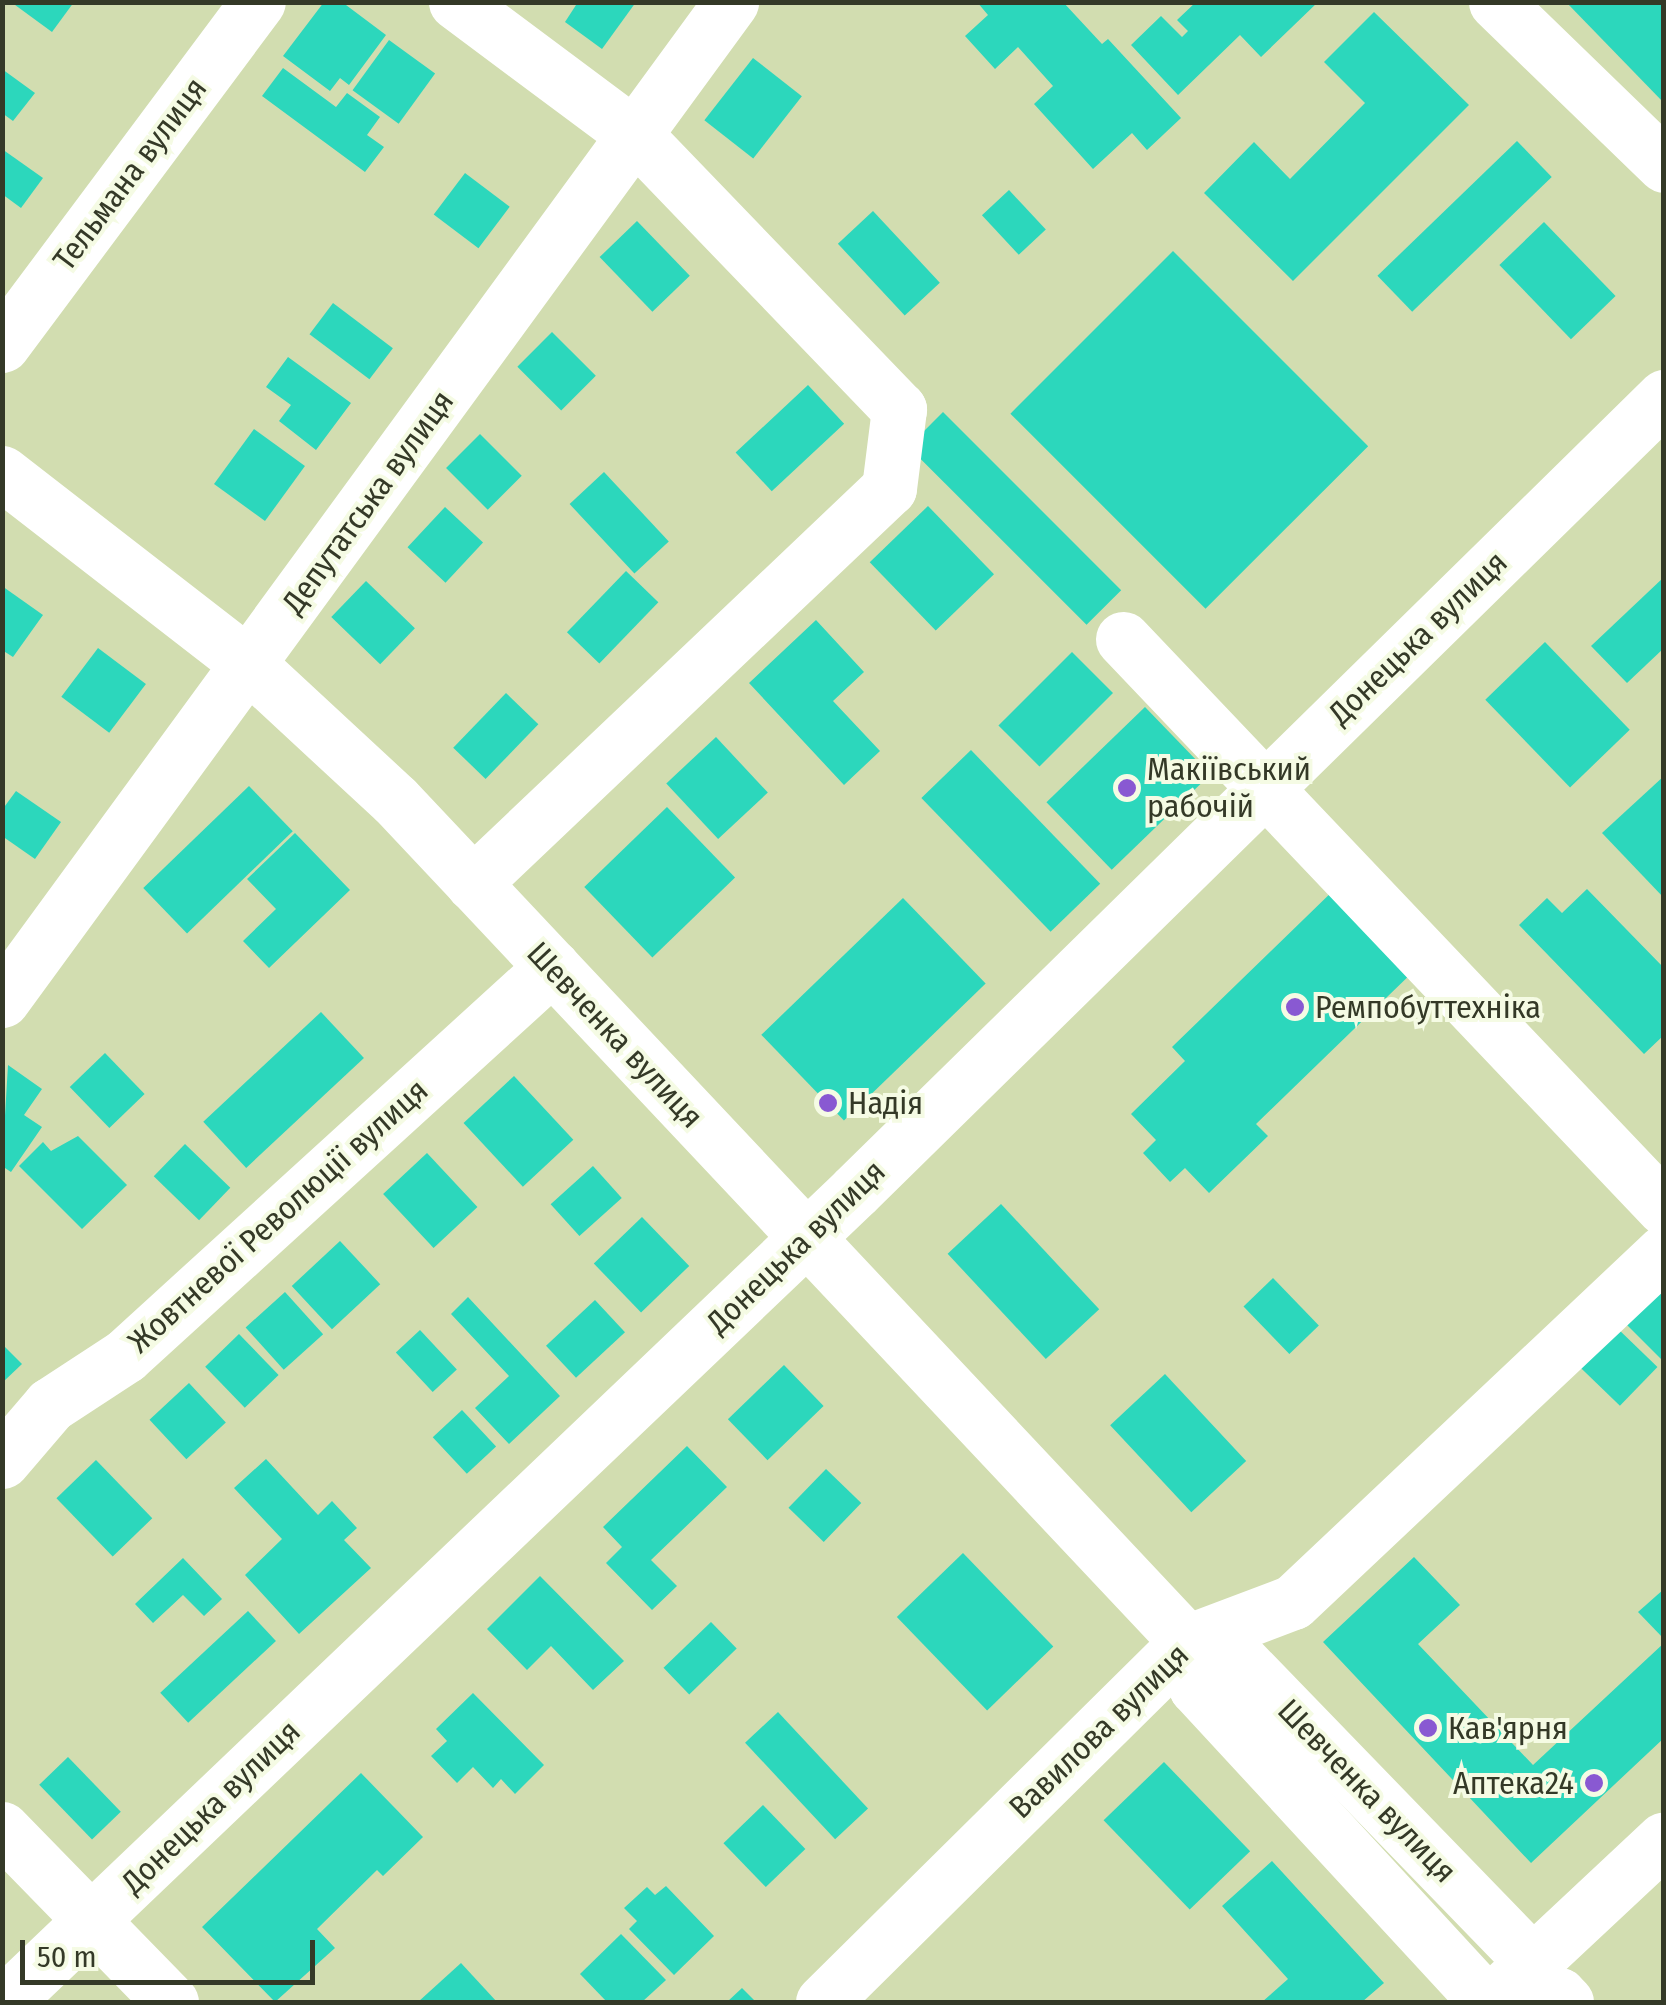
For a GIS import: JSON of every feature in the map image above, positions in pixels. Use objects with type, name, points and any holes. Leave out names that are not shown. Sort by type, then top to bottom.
[{"type":"street","name":"Тельмана вулиця","points":[[2,345],[258,2]]},
{"type":"street","points":[[456,2],[636,137],[900,409],[889,488],[473,883]]},
{"type":"street","name":"Депутатська вулиця","points":[[2,1000],[731,2]]},
{"type":"street","points":[[1496,2],[1664,165]]},
{"type":"street","name":"Донецька вулиця","points":[[5,2002],[805,1238],[1664,397]]},
{"type":"street","name":"Шевченка вулиця","points":[[2,474],[248,664],[473,883],[1186,1642],[1196,1687],[1488,2002]]},
{"type":"street","points":[[1123,639],[1664,1208]]},
{"type":"street","name":"Жовтневої Революції вулиця","points":[[2,1462],[50,1405],[125,1356],[552,967]]},
{"type":"street","name":"Вавилова вулиця","points":[[823,2002],[1186,1642],[1293,1602],[1664,1252]]},
{"type":"street","name":"Шевченка вулиця","points":[[1186,1642],[1234,1654],[1550,1989]]},
{"type":"street","points":[[2,1828],[171,2002]]},
{"type":"street","points":[[1488,2002],[1550,1989],[1664,1838]]},
{"type":"building","points":[[11,2],[74,2],[52,32]]},
{"type":"building","points":[[324,2],[342,2],[386,35],[349,85],[340,78],[330,91],[283,56]]},
{"type":"building","points":[[578,2],[636,2],[602,49],[565,22]]},
{"type":"building","points":[[977,2],[1063,2],[1102,44],[1108,39],[1181,118],[1147,150],[1132,133],[1093,169],[1034,104],[1053,86],[1018,47],[995,69],[965,36],[988,15]]},
{"type":"building","points":[[1196,2],[1318,2],[1261,57],[1240,35],[1178,95],[1131,45],[1161,16],[1182,37],[1188,31],[1177,20]]},
{"type":"building","points":[[1566,2],[1664,2],[1664,103]]},
{"type":"building","points":[[1374,12],[1469,105],[1293,281],[1204,193],[1254,142],[1290,179],[1365,103],[1324,62]]},
{"type":"building","points":[[389,40],[435,74],[399,124],[353,90]]},
{"type":"building","points":[[753,58],[802,96],[753,158],[704,120]]},
{"type":"building","points":[[283,68],[336,107],[347,93],[380,117],[367,135],[384,147],[365,172],[262,96]]},
{"type":"building","points":[[2,69],[35,93],[13,121],[2,113]]},
{"type":"building","points":[[1517,141],[1552,177],[1412,312],[1377,276]]},
{"type":"building","points":[[2,149],[43,178],[21,208],[2,194]]},
{"type":"building","points":[[465,173],[510,207],[478,248],[434,215]]},
{"type":"building","points":[[1009,190],[1046,229],[1019,255],[982,215]]},
{"type":"building","points":[[873,211],[940,283],[905,315],[838,244]]},
{"type":"building","points":[[637,221],[690,276],[652,312],[600,257]]},
{"type":"building","points":[[1544,222],[1616,296],[1571,339],[1499,265]]},
{"type":"building","points":[[1173,251],[1368,446],[1206,609],[1010,414]]},
{"type":"building","points":[[333,303],[393,348],[369,379],[310,334]]},
{"type":"building","points":[[552,332],[596,376],[561,410],[517,367]]},
{"type":"building","points":[[288,357],[351,403],[316,450],[279,421],[291,405],[266,387]]},
{"type":"building","points":[[808,385],[844,424],[772,491],[736,453]]},
{"type":"building","points":[[943,412],[1121,590],[1087,625],[908,447]]},
{"type":"building","points":[[254,429],[305,466],[265,521],[214,484]]},
{"type":"building","points":[[480,434],[522,476],[488,510],[446,468]]},
{"type":"building","points":[[604,472],[669,541],[634,574],[570,504]]},
{"type":"building","points":[[928,506],[994,574],[936,631],[870,562]]},
{"type":"building","points":[[445,507],[483,542],[446,583],[407,547]]},
{"type":"building","points":[[626,571],[658,602],[599,663],[567,632]]},
{"type":"building","points":[[1664,577],[1664,648],[1627,683],[1591,646]]},
{"type":"building","points":[[366,581],[415,628],[380,664],[331,617]]},
{"type":"building","points":[[2,586],[43,615],[13,657],[2,650]]},
{"type":"building","points":[[816,620],[864,672],[833,701],[880,751],[844,785],[749,683]]},
{"type":"building","points":[[1545,642],[1630,730],[1570,787],[1485,700]]},
{"type":"building","points":[[98,648],[146,684],[109,733],[61,697]]},
{"type":"building","points":[[1072,652],[1113,693],[1039,767],[998,726]]},
{"type":"building","points":[[506,693],[538,724],[486,779],[453,748]]},
{"type":"building","name":"Макіївський рабочій","points":[[1145,707],[1210,775],[1112,870],[1046,802]]},
{"type":"building","points":[[716,737],[768,793],[718,839],[666,783]]},
{"type":"building","points":[[971,750],[1100,884],[1051,932],[921,798]]},
{"type":"building","points":[[1664,776],[1664,898],[1602,833]]},
{"type":"building","points":[[249,786],[293,831],[187,933],[143,888]]},
{"type":"building","points":[[16,791],[61,822],[35,859],[2,836],[2,810]]},
{"type":"building","points":[[667,807],[735,877],[652,957],[584,887]]},
{"type":"building","points":[[295,833],[350,890],[269,968],[243,941],[276,909],[247,879]]},
{"type":"building","name":"Ремпобуттехніка","points":[[1339,885],[1418,967],[1256,1124],[1268,1136],[1209,1193],[1185,1168],[1170,1182],[1143,1153],[1156,1140],[1131,1114],[1185,1061],[1172,1047]]},
{"type":"building","points":[[1587,889],[1664,968],[1664,1035],[1644,1054],[1519,925],[1547,898],[1562,913]]},
{"type":"building","points":[[903,898],[986,984],[844,1120],[761,1035]]},
{"type":"building","points":[[321,1012],[364,1058],[246,1168],[203,1122]]},
{"type":"building","points":[[105,1053],[145,1094],[109,1128],[70,1087]]},
{"type":"building","points":[[8,1065],[42,1089],[24,1115],[42,1127],[11,1172],[2,1166]]},
{"type":"building","points":[[514,1076],[573,1140],[523,1187],[464,1123]]},
{"type":"building","points":[[78,1136],[127,1185],[82,1229],[19,1166],[43,1142],[51,1151]]},
{"type":"building","points":[[185,1144],[230,1188],[199,1220],[154,1176]]},
{"type":"building","points":[[427,1153],[477,1207],[434,1248],[383,1194]]},
{"type":"building","points":[[593,1166],[622,1198],[579,1236],[551,1204]]},
{"type":"building","points":[[1001,1204],[1099,1309],[1046,1359],[948,1254]]},
{"type":"building","points":[[642,1217],[689,1266],[641,1312],[594,1264]]},
{"type":"building","points":[[340,1241],[380,1284],[332,1329],[292,1286]]},
{"type":"building","points":[[1664,1277],[1664,1362],[1621,1319]]},
{"type":"building","points":[[1273,1278],[1319,1325],[1289,1354],[1244,1306]]},
{"type":"building","points":[[285,1292],[323,1334],[284,1370],[246,1327]]},
{"type":"building","points":[[468,1297],[560,1396],[509,1444],[475,1408],[509,1376],[451,1314]]},
{"type":"building","points":[[595,1300],[625,1332],[576,1378],[546,1346]]},
{"type":"building","points":[[1615,1326],[1657,1367],[1620,1406],[1577,1365]]},
{"type":"building","points":[[420,1330],[457,1369],[433,1392],[396,1353]]},
{"type":"building","points":[[239,1334],[279,1375],[245,1408],[205,1367]]},
{"type":"building","points":[[2,1344],[22,1364],[2,1383]]},
{"type":"building","points":[[784,1365],[824,1406],[767,1460],[728,1419]]},
{"type":"building","points":[[1165,1374],[1246,1461],[1191,1512],[1110,1425]]},
{"type":"building","points":[[189,1383],[226,1422],[186,1459],[150,1420]]},
{"type":"building","points":[[462,1410],[496,1447],[467,1474],[433,1437]]},
{"type":"building","points":[[687,1446],[727,1487],[651,1560],[677,1586],[652,1610],[606,1563],[622,1547],[603,1527]]},
{"type":"building","points":[[266,1459],[318,1515],[332,1501],[357,1528],[344,1540],[371,1568],[299,1634],[245,1575],[282,1539],[234,1488]]},
{"type":"building","points":[[96,1460],[152,1518],[113,1556],[56,1498]]},
{"type":"building","points":[[826,1469],[861,1503],[824,1542],[788,1508]]},
{"type":"building","points":[[963,1553],[1053,1647],[987,1710],[897,1617]]},
{"type":"building","points":[[1414,1557],[1460,1605],[1418,1644],[1533,1765],[1664,1643],[1664,1738],[1531,1863],[1323,1642]]},
{"type":"building","points":[[183,1558],[222,1599],[204,1616],[183,1595],[153,1623],[135,1604]]},
{"type":"building","points":[[540,1576],[624,1661],[593,1690],[551,1646],[527,1670],[487,1629]]},
{"type":"building","points":[[1664,1589],[1664,1639],[1638,1612]]},
{"type":"building","points":[[248,1611],[276,1641],[188,1723],[160,1693]]},
{"type":"building","points":[[711,1622],[737,1649],[689,1694],[664,1668]]},
{"type":"building","points":[[473,1693],[544,1765],[515,1794],[501,1779],[493,1788],[473,1767],[457,1783],[431,1756],[447,1741],[436,1729]]},
{"type":"building","points":[[778,1712],[868,1809],[835,1839],[745,1743]]},
{"type":"building","points":[[68,1757],[121,1812],[92,1839],[39,1785]]},
{"type":"building","points":[[1164,1762],[1250,1851],[1190,1910],[1104,1820]]},
{"type":"building","points":[[361,1773],[423,1837],[383,1876],[377,1870],[317,1929],[335,1948],[275,2002],[202,1927]]},
{"type":"building","points":[[763,1805],[805,1849],[766,1887],[723,1843]]},
{"type":"building","points":[[1272,1861],[1384,1983],[1362,2002],[1262,2002],[1288,1979],[1222,1906]]},
{"type":"building","points":[[666,1886],[714,1936],[674,1975],[629,1929],[637,1921],[624,1908],[647,1887],[655,1895]]},
{"type":"building","points":[[621,1934],[666,1980],[642,2002],[607,2002],[580,1974]]},
{"type":"building","points":[[461,1963],[497,2002],[418,2002]]},
{"type":"building","points":[[742,1988],[756,2002],[727,2002]]},
{"type":"place","name":"Макіївський рабочій","points":[[1127,788]]},
{"type":"place","name":"Ремпобуттехніка","points":[[1295,1007]]},
{"type":"place","name":"Надія","points":[[828,1103]]},
{"type":"place","name":"Кав'ярня","points":[[1428,1728]]},
{"type":"place","name":"Аптека24","points":[[1594,1783]]}]
